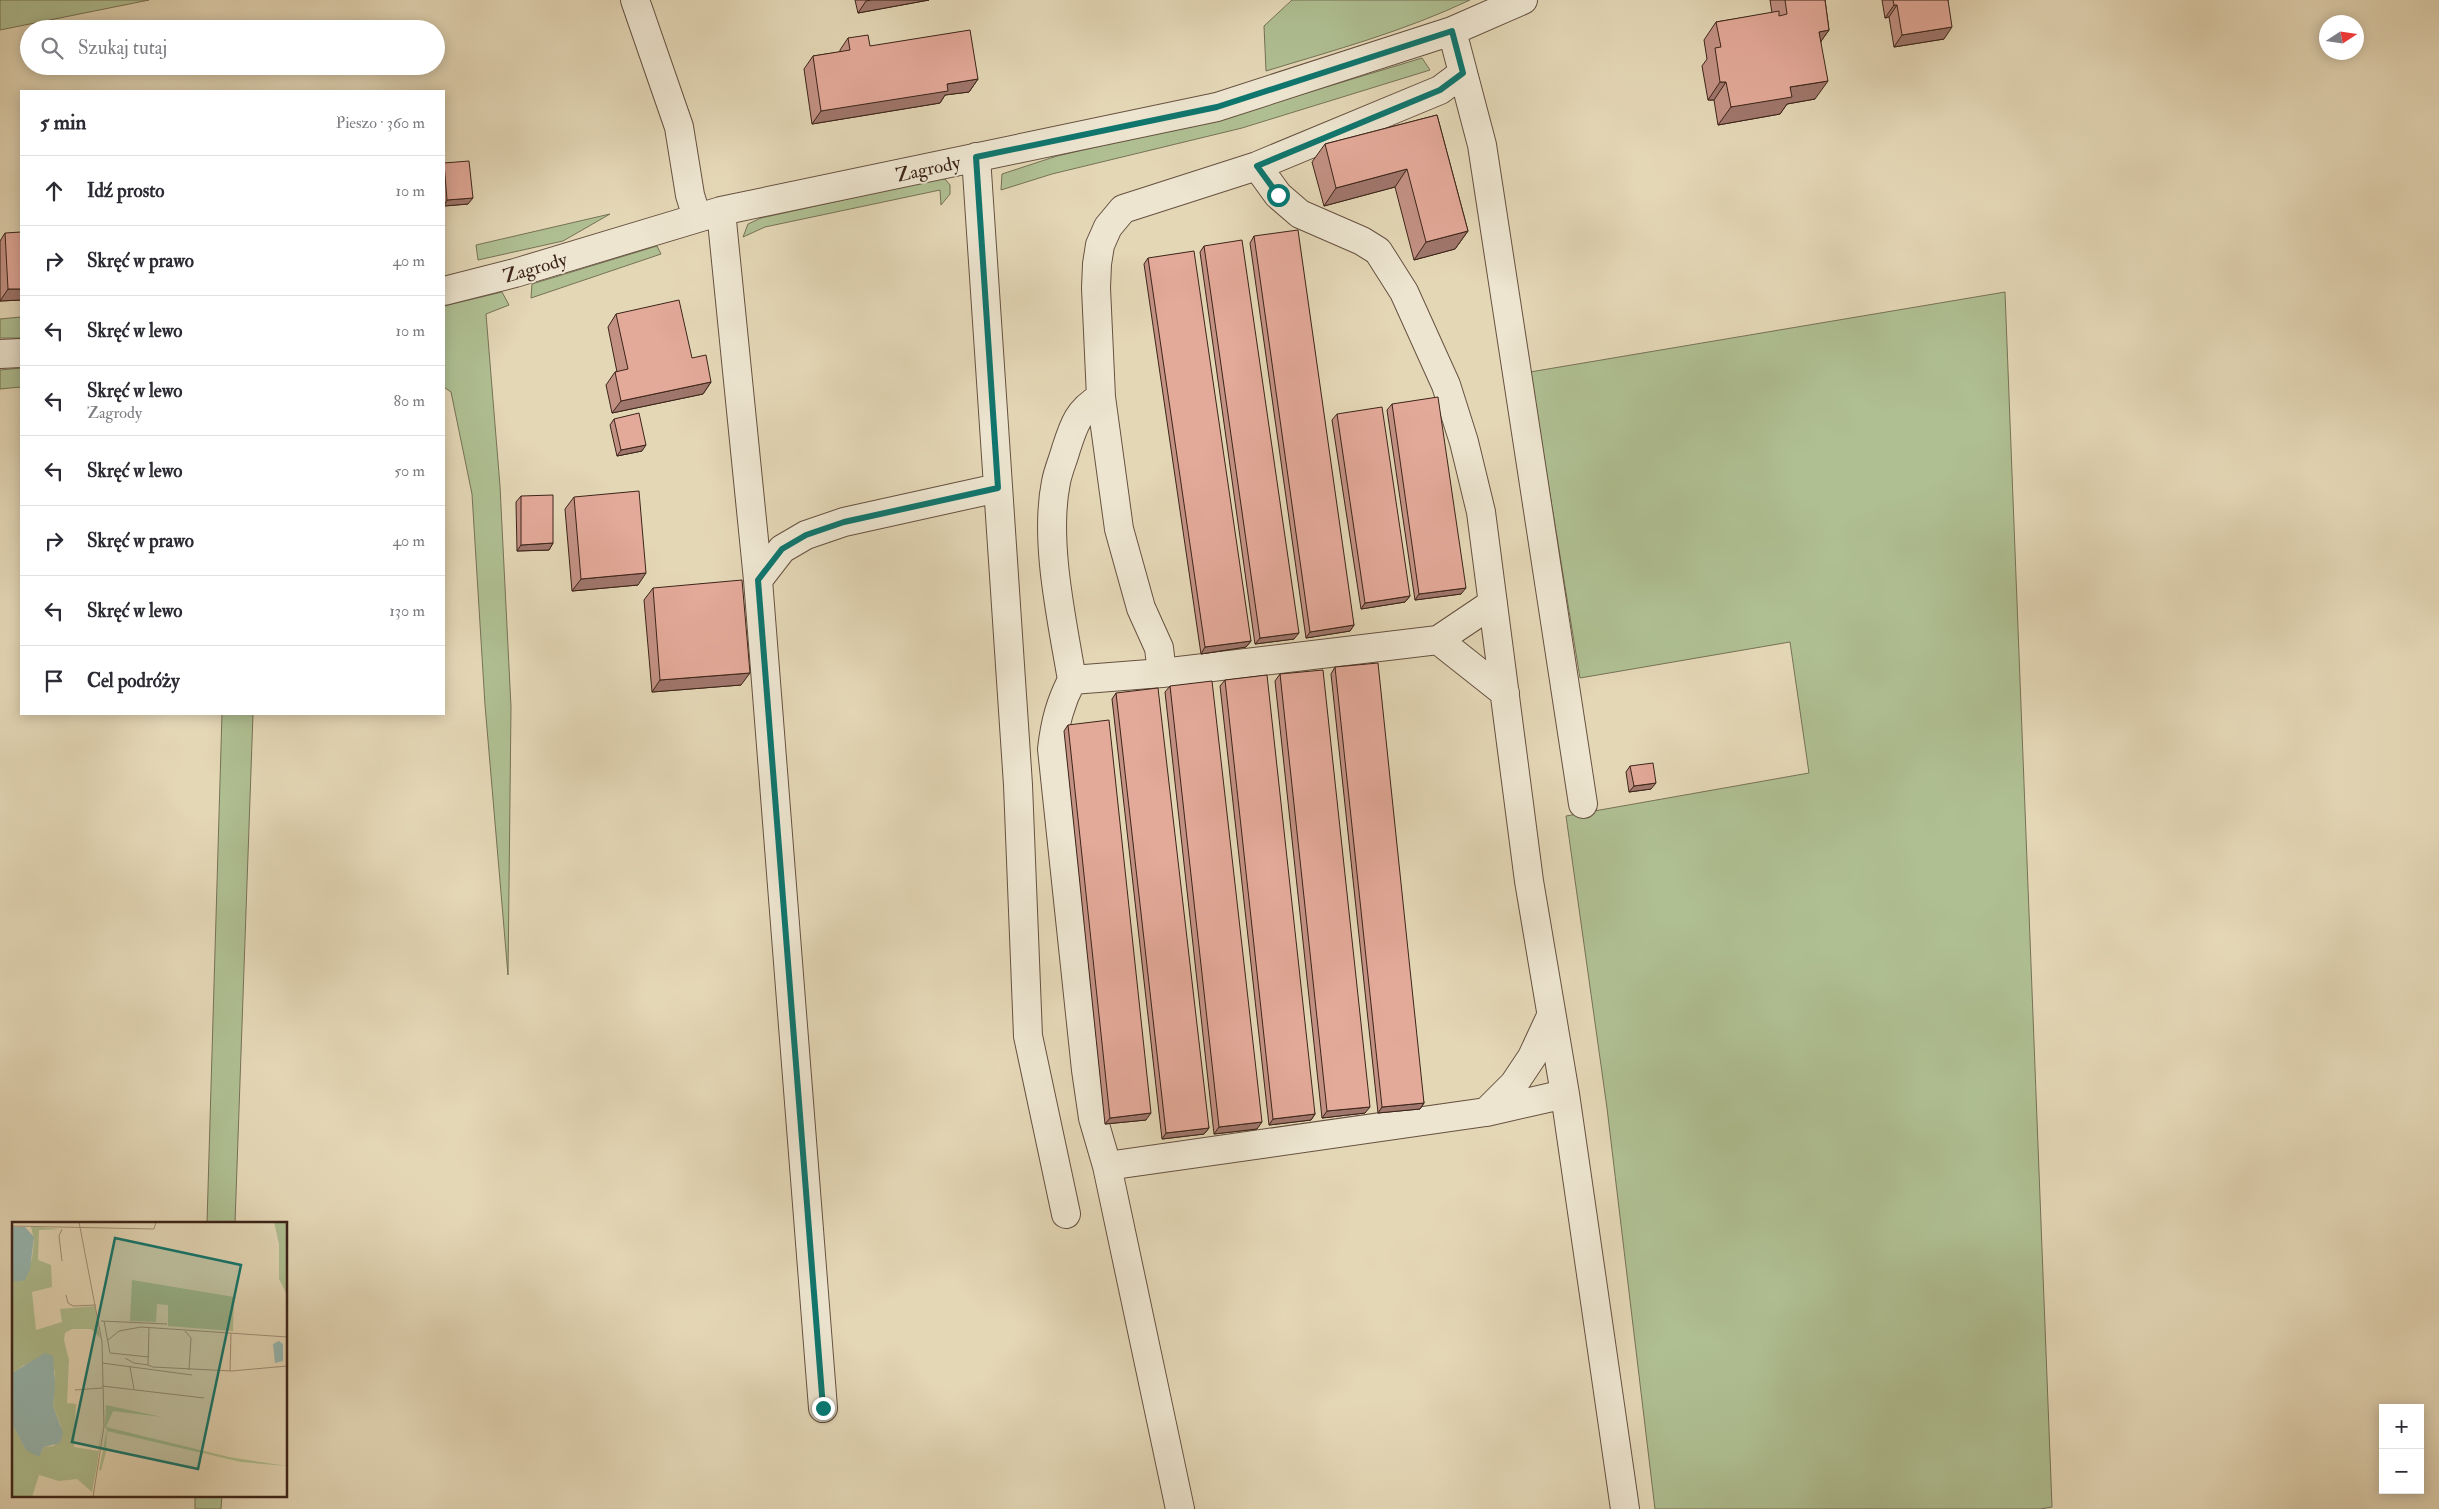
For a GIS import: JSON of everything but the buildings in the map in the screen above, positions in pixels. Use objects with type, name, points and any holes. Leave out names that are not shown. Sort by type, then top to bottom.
[{"type":"street","points":[[635,0],[679,127],[690,195],[709,214],[758,580],[823,1408]]},
{"type":"street","name":"Zagrody","points":[[445,291],[515,273],[709,214],[1217,107],[1452,31],[1523,0]]},
{"type":"street","points":[[1452,31],[1482,145],[1583,804]]},
{"type":"street","points":[[1162,673],[1159,648],[1141,608],[1119,529],[1101,397],[1096,288],[1100,245],[1108,227],[1122,209],[1257,166],[1440,90],[1463,73]]},
{"type":"street","points":[[976,157],[1018,785],[1028,1036],[1066,1214]]},
{"type":"street","points":[[1257,166],[1278,195],[1300,214],[1362,240],[1378,251],[1404,292],[1446,386],[1464,442],[1481,512],[1529,881],[1565,1094],[1625,1509]]},
{"type":"street","points":[[0,354],[20,353]]},
{"type":"street","points":[[1101,397],[1086,406],[1075,422],[1056,482],[1053,518],[1055,563],[1072,680],[1056,716],[1052,749],[1086,1070],[1093,1118],[1107,1166],[1180,1509]]},
{"type":"street","points":[[758,580],[782,549],[806,535],[844,522],[998,488]]},
{"type":"street","points":[[1072,680],[1162,673],[1438,640],[1493,603]]},
{"type":"street","points":[[1438,640],[1505,693]]},
{"type":"street","points":[[1486,1112],[1514,1084],[1532,1057],[1551,1016]]},
{"type":"street","points":[[1107,1166],[1486,1112],[1565,1094]]},
{"type":"green space","points":[[0,0],[149,0],[50,20],[20,20],[20,26],[0,30]]},
{"type":"green space","points":[[1292,0],[1470,0],[1395,31],[1266,71],[1264,26]]},
{"type":"green space","points":[[1422,58],[1430,70],[1242,128],[1052,174],[1001,190],[1002,174],[1057,156],[1230,116]]},
{"type":"green space","points":[[945,179],[950,185],[950,194],[941,205],[940,190],[765,227],[743,237],[748,224],[761,218]]},
{"type":"green space","points":[[610,214],[563,241],[478,260],[476,245]]},
{"type":"green space","points":[[657,246],[661,254],[531,298],[532,284]]},
{"type":"green space","points":[[502,292],[509,305],[486,314],[500,486],[511,707],[508,975],[485,705],[472,494],[451,392],[445,388],[445,306]]},
{"type":"green space","points":[[2005,292],[2052,1507],[2040,1509],[1655,1509],[1607,1108],[1566,816],[1809,773],[1790,642],[1580,678],[1530,372]]},
{"type":"green space","points":[[20,317],[20,338],[0,338],[0,319]]},
{"type":"green space","points":[[20,368],[20,387],[0,389],[0,370]]},
{"type":"green space","points":[[222,715],[253,715],[235,1222],[207,1222]]},
{"type":"green space","points":[[195,1496],[222,1496],[221,1509],[195,1509]]},
{"type":"route","points":[[823,1408],[758,580],[782,549],[806,535],[844,522],[998,488],[976,157],[1217,107],[1452,31],[1463,73],[1440,90],[1257,166],[1278,195]]}]
